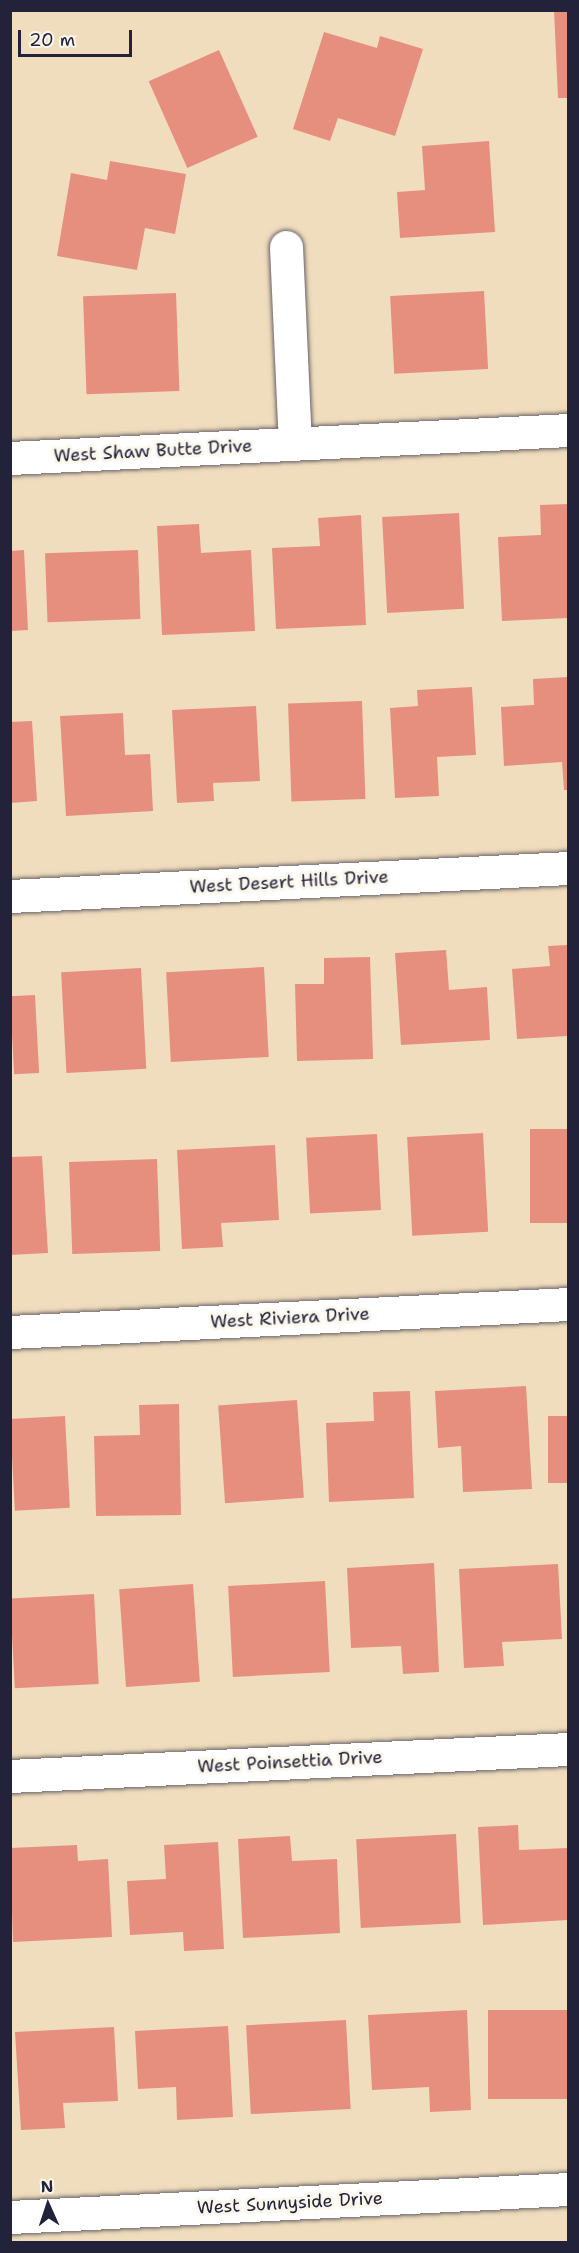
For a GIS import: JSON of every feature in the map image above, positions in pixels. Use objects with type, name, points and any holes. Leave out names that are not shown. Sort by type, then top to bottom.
[{"type":"street","points":[[286,247],[295,444]]},
{"type":"street","name":"West Shaw Butte Drive","points":[[10,458],[568,430]]},
{"type":"street","name":"West Desert Hills Drive","points":[[10,896],[568,868]]},
{"type":"street","name":"West Riviera Drive","points":[[10,1332],[568,1304]]},
{"type":"street","name":"West Poinsettia Drive","points":[[10,1776],[568,1749]]},
{"type":"street","name":"West Sunnyside Drive","points":[[10,2217],[568,2189]]},
{"type":"building","points":[[554,10],[568,10],[568,98],[558,98]]},
{"type":"building","points":[[324,32],[377,48],[380,36],[423,49],[395,136],[338,118],[330,141],[293,129]]},
{"type":"building","points":[[219,50],[258,137],[187,168],[149,81]]},
{"type":"building","points":[[489,141],[495,232],[400,238],[397,192],[425,190],[422,146]]},
{"type":"building","points":[[110,161],[186,174],[175,234],[145,228],[137,270],[57,256],[71,173],[107,180]]},
{"type":"building","points":[[484,291],[488,369],[394,374],[390,296]]},
{"type":"building","points":[[176,293],[179,391],[86,394],[83,296]]},
{"type":"building","points":[[568,504],[568,618],[502,621],[498,537],[541,535],[540,505]]},
{"type":"building","points":[[459,513],[464,609],[387,613],[382,517]]},
{"type":"building","points":[[361,515],[366,625],[276,629],[272,548],[320,546],[318,518]]},
{"type":"building","points":[[199,524],[201,553],[251,550],[255,631],[162,635],[157,526]]},
{"type":"building","points":[[24,550],[28,630],[10,631],[10,551]]},
{"type":"building","points":[[138,550],[140,619],[47,622],[45,553]]},
{"type":"building","points":[[568,677],[568,790],[564,790],[562,762],[504,766],[501,707],[534,705],[533,679]]},
{"type":"building","points":[[472,687],[476,755],[437,757],[439,796],[395,798],[390,708],[418,706],[417,690]]},
{"type":"building","points":[[362,701],[365,799],[291,802],[288,704]]},
{"type":"building","points":[[256,706],[260,781],[213,783],[214,801],[177,803],[172,710]]},
{"type":"building","points":[[123,713],[125,755],[150,754],[153,811],[66,816],[60,716]]},
{"type":"building","points":[[32,721],[37,801],[10,803],[10,722]]},
{"type":"building","points":[[568,945],[568,1036],[517,1039],[512,969],[550,966],[548,946]]},
{"type":"building","points":[[446,950],[449,990],[487,987],[490,1040],[401,1045],[395,953]]},
{"type":"building","points":[[370,957],[373,1059],[297,1061],[295,984],[324,984],[324,958]]},
{"type":"building","points":[[264,967],[269,1057],[171,1062],[166,972]]},
{"type":"building","points":[[141,968],[146,1069],[66,1073],[61,972]]},
{"type":"building","points":[[35,995],[39,1073],[14,1074],[10,996]]},
{"type":"building","points":[[530,1129],[568,1129],[568,1223],[530,1223]]},
{"type":"building","points":[[483,1133],[488,1232],[412,1236],[407,1137]]},
{"type":"building","points":[[377,1134],[381,1210],[310,1214],[306,1138]]},
{"type":"building","points":[[275,1145],[279,1220],[221,1223],[223,1247],[182,1249],[177,1150]]},
{"type":"building","points":[[42,1156],[48,1253],[10,1255],[10,1157]]},
{"type":"building","points":[[157,1159],[160,1251],[72,1254],[69,1162]]},
{"type":"building","points":[[526,1386],[532,1489],[463,1492],[461,1446],[438,1448],[435,1391]]},
{"type":"building","points":[[410,1391],[414,1498],[329,1502],[326,1423],[374,1421],[373,1392]]},
{"type":"building","points":[[297,1400],[304,1498],[225,1503],[218,1406]]},
{"type":"building","points":[[179,1404],[181,1515],[96,1516],[94,1436],[140,1435],[139,1405]]},
{"type":"building","points":[[65,1416],[70,1508],[15,1511],[10,1419]]},
{"type":"building","points":[[548,1416],[568,1416],[568,1483],[548,1483]]},
{"type":"building","points":[[434,1563],[439,1672],[403,1674],[401,1646],[351,1648],[347,1568]]},
{"type":"building","points":[[558,1564],[562,1639],[502,1642],[504,1666],[464,1668],[459,1569]]},
{"type":"building","points":[[325,1581],[330,1672],[233,1677],[228,1586]]},
{"type":"building","points":[[193,1584],[200,1682],[126,1687],[119,1589]]},
{"type":"building","points":[[94,1594],[99,1684],[15,1688],[10,1598]]},
{"type":"building","points":[[518,1825],[519,1850],[568,1848],[568,1920],[483,1925],[478,1827]]},
{"type":"building","points":[[456,1834],[461,1923],[361,1928],[356,1839]]},
{"type":"building","points":[[290,1836],[292,1861],[337,1859],[340,1933],[243,1938],[238,1839]]},
{"type":"building","points":[[218,1842],[224,1949],[184,1951],[183,1932],[130,1935],[127,1881],[166,1879],[164,1845]]},
{"type":"building","points":[[77,1845],[78,1861],[108,1859],[112,1937],[13,1942],[10,1848]]},
{"type":"building","points":[[467,2010],[471,2110],[430,2112],[429,2087],[372,2090],[368,2015]]},
{"type":"building","points":[[488,2010],[568,2010],[568,2099],[488,2099]]},
{"type":"building","points":[[346,2020],[351,2109],[251,2114],[246,2025]]},
{"type":"building","points":[[228,2026],[233,2117],[177,2120],[176,2087],[138,2089],[135,2031]]},
{"type":"building","points":[[114,2027],[118,2101],[63,2103],[65,2128],[21,2130],[15,2032]]}]
